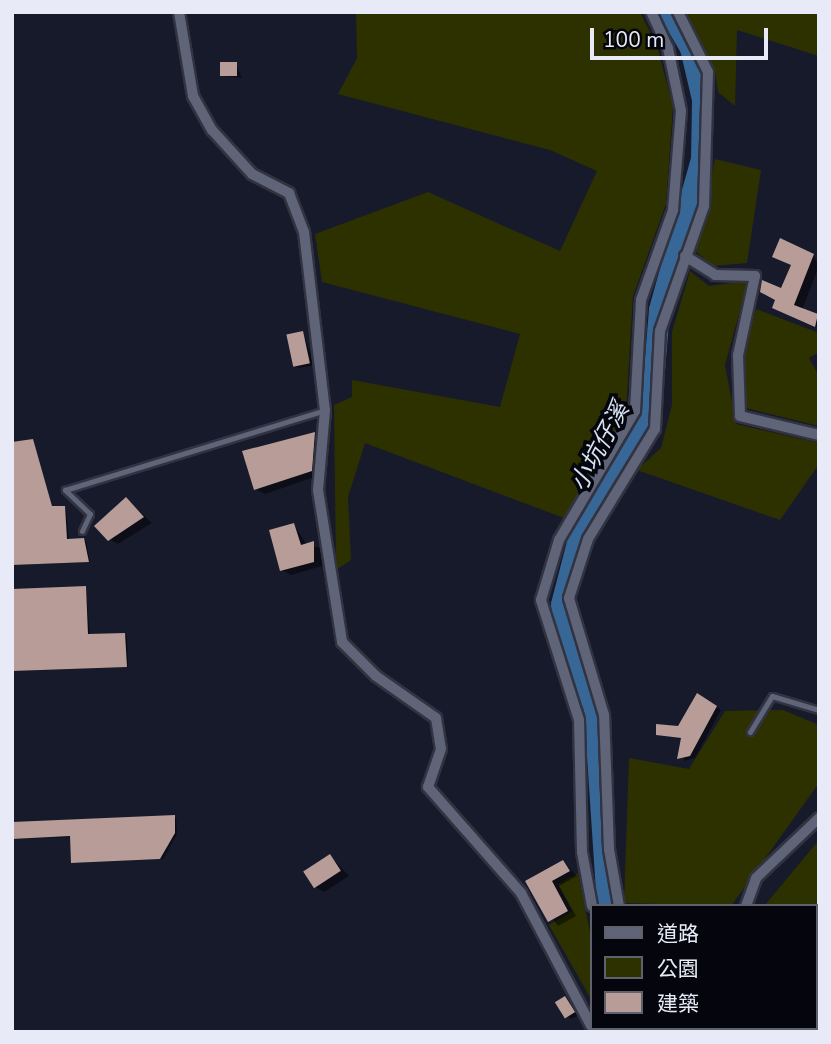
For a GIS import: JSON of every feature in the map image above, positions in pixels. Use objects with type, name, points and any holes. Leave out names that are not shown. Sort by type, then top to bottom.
[{"type":"street","points":[[179,12],[193,96],[212,130],[253,174],[289,193],[304,232],[325,410],[318,490],[342,642],[376,676],[436,718],[441,749],[428,788],[521,893],[590,1023]]},
{"type":"street","points":[[592,904],[582,852],[579,720],[541,600],[559,540],[635,411],[641,300],[673,210],[681,111],[668,48],[651,12]]},
{"type":"street","points":[[619,904],[609,849],[604,715],[569,598],[588,539],[655,429],[660,331],[704,206],[708,72],[678,12]]},
{"type":"street","points":[[685,256],[715,275],[755,276],[738,355],[740,416],[819,435]]},
{"type":"street","points":[[747,904],[757,878],[819,818]]},
{"type":"lane","points":[[82,531],[90,514],[65,490],[325,410]]},
{"type":"lane","points":[[750,732],[772,696],[819,710]]},
{"type":"green space","points":[[356,12],[640,12],[657,46],[673,106],[666,204],[633,296],[626,412],[564,518],[365,443],[348,497],[351,560],[336,570],[334,405],[352,397],[352,380],[500,407],[520,334],[322,282],[315,234],[428,192],[560,251],[597,171],[550,150],[338,94],[357,58]]},
{"type":"green space","points":[[685,12],[819,12],[819,56],[737,30],[735,106],[718,92],[715,72]]},
{"type":"green space","points":[[715,159],[761,170],[747,263],[713,266],[694,250]]},
{"type":"green space","points":[[690,271],[709,286],[748,281],[725,365],[736,424],[819,443],[819,464],[780,520],[637,470],[661,448],[672,405],[672,332]]},
{"type":"green space","points":[[756,309],[819,333],[819,352],[809,358],[819,376],[819,426],[746,408],[744,354]]},
{"type":"green space","points":[[783,710],[819,725],[819,783],[732,904],[624,903],[629,758],[689,769],[725,711]]},
{"type":"green space","points":[[819,840],[819,1032],[805,1032],[817,1030],[817,904],[766,904]]},
{"type":"green space","points":[[578,873],[590,932],[590,997],[549,925],[572,911],[558,884]]},
{"type":"building","points":[[220,62],[237,62],[237,76],[220,76]]},
{"type":"building","points":[[780,238],[814,254],[794,305],[818,314],[815,327],[772,308],[775,300],[760,292],[762,280],[781,288],[791,265],[772,257]]},
{"type":"building","points":[[303,331],[310,363],[293,367],[286,335]]},
{"type":"building","points":[[315,432],[312,471],[254,490],[242,451]]},
{"type":"building","points":[[33,439],[52,506],[65,506],[67,539],[84,538],[89,562],[12,565],[12,442]]},
{"type":"building","points":[[126,497],[144,517],[108,541],[94,526]]},
{"type":"building","points":[[294,523],[301,545],[314,541],[314,562],[280,571],[269,530]]},
{"type":"building","points":[[86,586],[88,634],[125,633],[127,667],[12,671],[12,589]]},
{"type":"building","points":[[697,693],[717,706],[690,756],[677,759],[681,738],[656,735],[656,724],[678,726]]},
{"type":"building","points":[[175,815],[175,833],[160,859],[71,863],[70,836],[12,839],[12,822]]},
{"type":"building","points":[[330,854],[341,871],[314,888],[303,871]]},
{"type":"building","points":[[563,860],[570,871],[552,881],[568,911],[548,922],[525,881]]},
{"type":"building","points":[[565,996],[575,1012],[565,1018],[555,1002]]},
{"type":"waterway","name":"小坑仔溪","points":[[607,904],[594,708],[565,636],[561,604],[577,542],[650,419],[659,309],[701,159],[702,99],[690,48],[669,12]]}]
